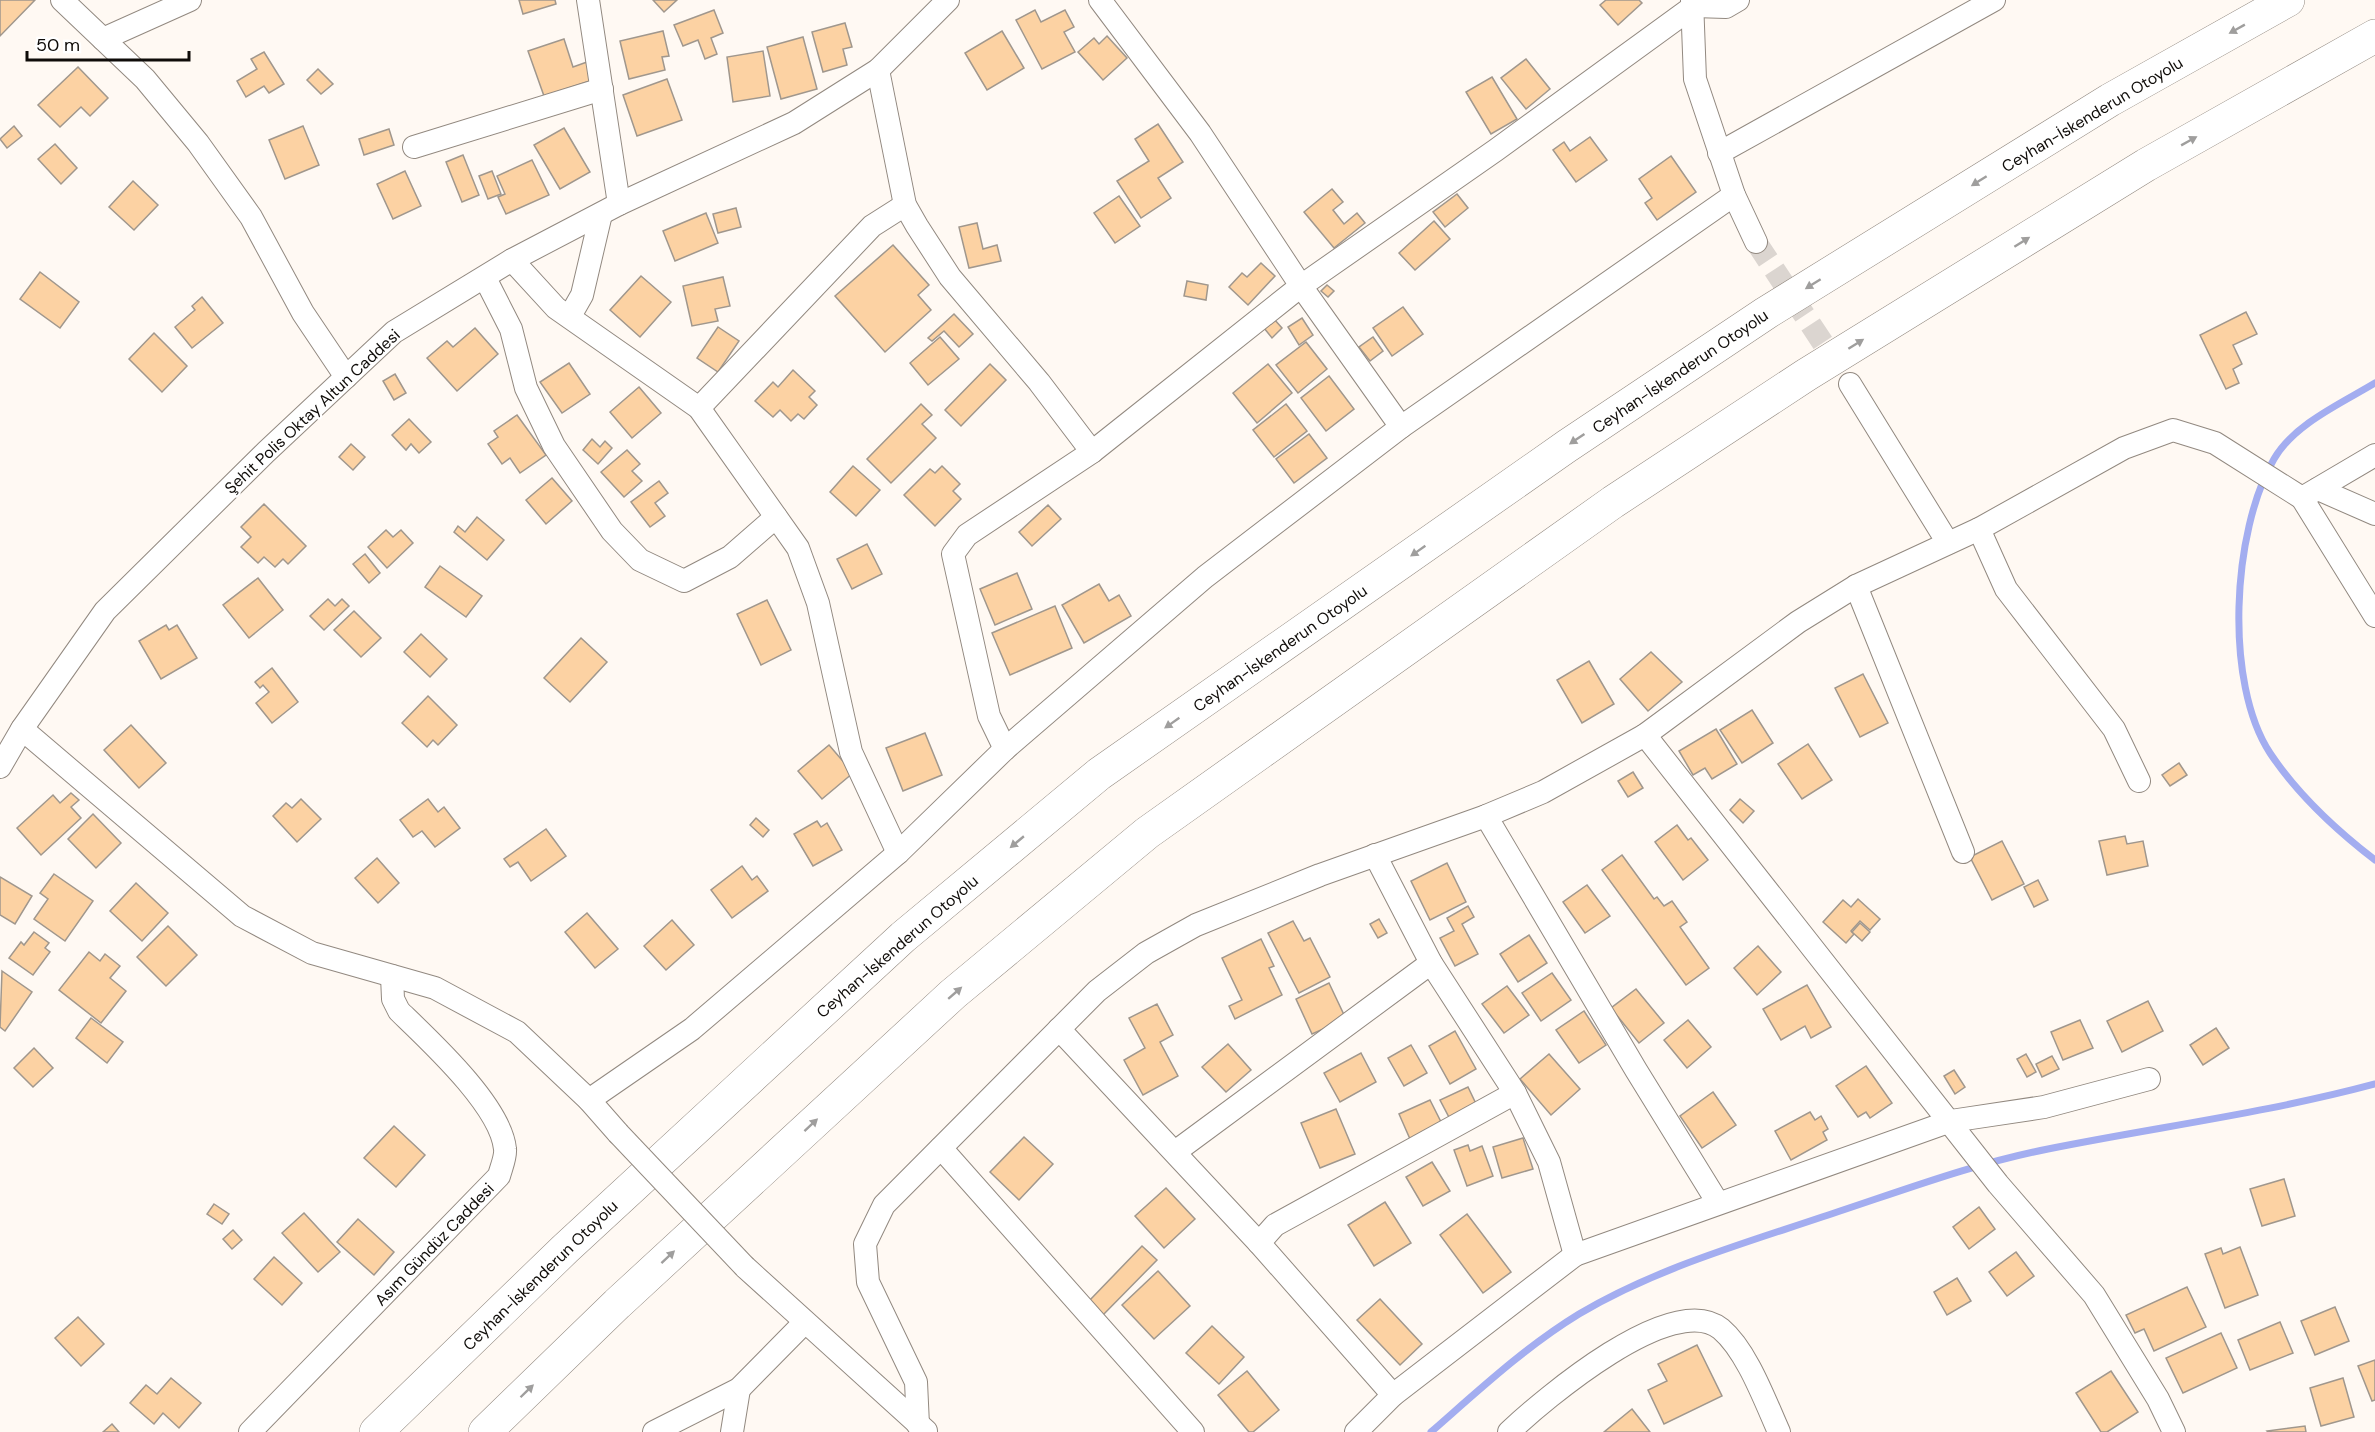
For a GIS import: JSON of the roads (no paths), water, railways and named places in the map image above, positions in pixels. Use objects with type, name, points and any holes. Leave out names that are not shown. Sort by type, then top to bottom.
[{"type":"highway","name":"Ceyhan-İskenderun Otoyolu","points":[[376,1432],[565,1249],[903,937],[1099,774],[1567,446],[1766,313],[2110,100],[2288,0]]},
{"type":"highway","points":[[485,1432],[626,1296],[953,994],[1147,833],[1613,502],[1806,375],[2146,165],[2375,36]]},
{"type":"street","points":[[62,0],[145,79],[225,180],[251,218],[303,313],[346,377]]},
{"type":"street","points":[[103,39],[190,0]]},
{"type":"street","points":[[570,316],[582,295],[610,209],[602,89],[588,0]]},
{"type":"street","name":"Şehit Polis Oktay Altun Caddesi","points":[[0,767],[22,729],[105,610],[394,332],[512,260],[610,209],[794,123],[878,70],[948,0]]},
{"type":"street","points":[[1100,0],[1200,133],[1301,286],[1401,427]]},
{"type":"street","points":[[1005,749],[989,716],[953,554],[967,535],[1092,452],[1301,286],[1496,150],[1693,3],[1726,7],[1738,0]]},
{"type":"street","points":[[1719,153],[1994,0]]},
{"type":"street","points":[[1693,3],[1695,79],[1734,195],[1756,242]]},
{"type":"street","points":[[878,70],[905,205],[950,277],[1039,382],[1092,452]]},
{"type":"street","points":[[414,147],[602,89]]},
{"type":"street","points":[[589,1100],[692,1029],[897,854],[1005,749],[1205,577],[1401,427],[1734,195]]},
{"type":"street","points":[[699,408],[872,226],[905,205]]},
{"type":"street","points":[[512,260],[556,308],[699,408],[798,548],[814,592],[851,752],[897,854]]},
{"type":"street","points":[[485,278],[511,329],[526,388],[554,446],[612,531],[639,560],[684,581],[730,557],[776,517]]},
{"type":"street","points":[[1850,384],[1948,543]]},
{"type":"street","points":[[922,1428],[916,1382],[868,1282],[865,1244],[884,1205],[1097,991],[1146,953],[1196,925],[1375,855],[1486,816],[1543,792],[1645,735],[1798,622],[1856,586],[1979,529],[2124,448],[2173,430],[2215,443],[2282,483],[2375,514]]},
{"type":"street","points":[[2310,494],[2375,455]]},
{"type":"street","points":[[2310,494],[2375,616]]},
{"type":"street","points":[[1979,529],[2007,589],[2114,729],[2139,781]]},
{"type":"street","points":[[1856,586],[1963,852]]},
{"type":"street","points":[[22,729],[242,916],[312,953],[435,988],[517,1032],[589,1100],[745,1267],[922,1428]]},
{"type":"street","points":[[1645,735],[1951,1121],[1998,1184],[2094,1295],[2158,1399],[2174,1432]]},
{"type":"street","points":[[1486,816],[1636,1070],[1718,1203]]},
{"type":"street","points":[[1375,855],[1431,963],[1515,1093],[1549,1162],[1575,1255]]},
{"type":"street","points":[[1175,1152],[1431,963]]},
{"type":"street","name":"Asım Gündüz Caddesi","points":[[250,1432],[499,1176],[506,1150],[496,1121],[468,1084],[399,1011],[393,999],[392,976]]},
{"type":"street","points":[[1059,1029],[1259,1243],[1393,1395]]},
{"type":"street","points":[[1356,1432],[1393,1395],[1575,1255],[1951,1121],[2044,1107],[2150,1079]]},
{"type":"street","points":[[1259,1243],[1275,1226],[1515,1093]]},
{"type":"street","points":[[941,1148],[1193,1432]]},
{"type":"street","points":[[1509,1432],[1544,1399],[1612,1350],[1671,1324],[1702,1322],[1720,1328],[1737,1348],[1779,1432]]},
{"type":"street","points":[[654,1432],[739,1389],[804,1323]]},
{"type":"street","points":[[732,1432],[739,1389]]},
{"type":"waterway","points":[[2375,383],[2306,425],[2294,435],[2274,459],[2260,489],[2249,525],[2242,565],[2239,607],[2240,648],[2245,688],[2255,723],[2270,753],[2318,811],[2375,860]]},
{"type":"waterway","points":[[1431,1432],[1502,1370],[1579,1314],[1637,1284],[1698,1259],[1906,1189],[2019,1155],[2253,1112],[2375,1084]]},
{"type":"tunnel","points":[[1756,242],[1850,384]]}]
